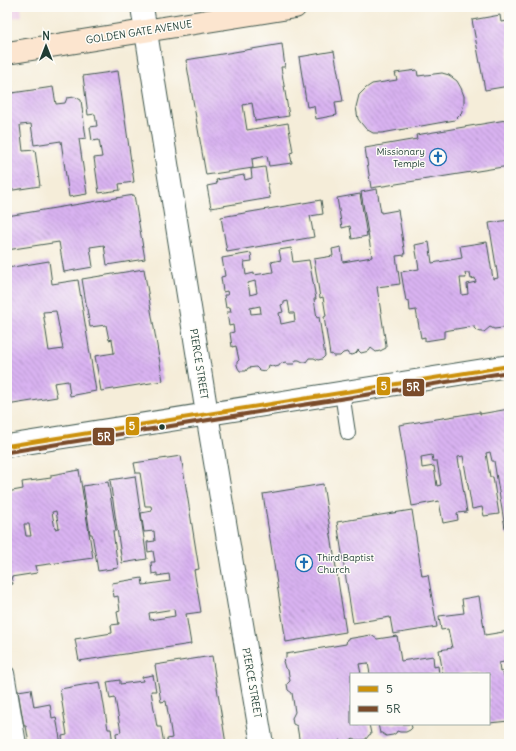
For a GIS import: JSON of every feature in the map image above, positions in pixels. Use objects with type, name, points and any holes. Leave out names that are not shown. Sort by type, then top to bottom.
[{"type":"main road","name":"GOLDEN GATE AVENUE","points":[[7,53],[294,7]]},
{"type":"street","name":"PIERCE STREET","points":[[142,7],[207,414],[262,744]]},
{"type":"street","points":[[7,446],[509,366]]},
{"type":"lane","points":[[342,393],[348,433]]},
{"type":"lane","points":[[7,673],[19,744]]},
{"type":"shaded area","points":[[7,7],[21,7],[22,16],[7,19]]},
{"type":"building","points":[[500,15],[501,22],[509,21],[509,86],[485,90],[472,20]]},
{"type":"building","points":[[282,44],[285,67],[281,67],[289,116],[255,121],[252,103],[243,105],[247,130],[288,123],[293,152],[290,153],[292,163],[269,166],[267,156],[252,159],[253,168],[206,175],[186,60]]},
{"type":"building","points":[[334,51],[343,101],[335,102],[337,115],[316,119],[314,106],[307,107],[299,57]]},
{"type":"building","points":[[417,70],[418,76],[442,73],[449,75],[457,81],[464,96],[464,104],[461,114],[455,120],[382,133],[373,133],[366,129],[358,119],[356,107],[359,95],[372,84],[397,80],[395,73]]},
{"type":"building","points":[[118,71],[134,182],[119,184],[120,190],[99,193],[94,158],[102,157],[99,140],[92,141],[90,127],[97,126],[95,114],[88,115],[83,76]]},
{"type":"building","points":[[53,87],[56,104],[65,103],[67,98],[75,97],[81,100],[86,138],[79,139],[87,194],[69,197],[61,141],[34,145],[31,124],[20,125],[23,151],[35,150],[40,186],[7,191],[7,90],[12,89],[12,93]]},
{"type":"building","name":"Missionary Temple","points":[[506,120],[509,138],[509,166],[371,188],[365,148],[417,139],[416,135]]},
{"type":"building","points":[[265,167],[270,198],[211,208],[207,186],[217,184],[216,180],[244,175],[245,180],[252,178],[251,169]]},
{"type":"building","points":[[377,189],[381,213],[398,210],[405,255],[396,256],[400,284],[377,287],[386,348],[376,352],[371,348],[369,351],[361,353],[358,350],[352,355],[348,354],[347,352],[340,356],[333,356],[332,354],[330,355],[324,317],[326,316],[323,297],[320,298],[314,259],[333,256],[332,249],[341,247],[343,262],[372,257],[361,192]]},
{"type":"building","points":[[360,194],[367,236],[352,239],[350,226],[342,228],[337,198]]},
{"type":"building","points":[[134,195],[145,259],[107,265],[104,245],[90,247],[93,267],[64,272],[59,242],[7,250],[7,216]]},
{"type":"building","points":[[321,200],[323,214],[310,216],[314,237],[227,252],[221,217]]},
{"type":"building","points":[[509,220],[509,327],[506,327],[506,323],[503,328],[494,329],[490,327],[484,332],[476,330],[474,326],[444,331],[444,338],[425,341],[425,337],[421,338],[416,310],[410,311],[409,300],[406,301],[401,272],[419,269],[415,245],[429,242],[432,263],[462,258],[460,246],[487,242],[493,279],[498,278],[489,223]],"holes":[[[465,273],[470,273],[471,279],[475,278],[476,282],[467,284],[468,294],[462,295],[460,278],[466,278]]]},
{"type":"building","points":[[291,248],[293,262],[309,260],[316,299],[314,299],[317,318],[319,317],[325,356],[318,360],[309,358],[306,362],[296,360],[294,364],[287,364],[286,362],[275,367],[269,365],[268,369],[265,371],[259,370],[256,367],[248,368],[246,371],[240,371],[237,365],[239,360],[236,346],[232,347],[230,333],[234,332],[233,325],[229,326],[227,312],[231,312],[230,307],[226,308],[224,295],[228,295],[227,291],[223,292],[221,277],[225,276],[222,258],[251,253],[252,261],[244,262],[246,275],[254,273],[254,275],[273,272],[271,262],[281,260],[279,250]],"holes":[[[255,281],[257,293],[250,295],[248,283]],[[288,301],[290,313],[294,313],[295,321],[281,324],[279,313],[283,312],[281,305],[284,304],[284,302]],[[260,306],[261,313],[251,314],[250,308]]]},
{"type":"building","points":[[49,261],[52,284],[78,280],[96,391],[70,396],[68,381],[54,383],[57,397],[7,405],[7,361],[9,360],[7,347],[7,268]],"holes":[[[56,311],[63,349],[49,351],[43,312]]]},
{"type":"building","points":[[144,269],[163,381],[101,391],[95,356],[114,353],[112,339],[109,340],[106,325],[90,327],[82,279]]},
{"type":"building","points":[[509,409],[509,534],[506,534],[494,461],[492,461],[490,452],[486,453],[490,477],[493,477],[499,514],[484,516],[482,507],[472,509],[463,456],[458,458],[467,512],[457,513],[458,520],[443,523],[439,501],[412,506],[399,425],[480,412],[480,414]],"holes":[[[432,455],[433,461],[437,461],[441,485],[437,486],[434,466],[422,468],[421,457]]]},
{"type":"building","points":[[181,456],[199,569],[194,570],[201,612],[186,614],[191,644],[79,661],[75,639],[112,633],[111,625],[119,624],[117,612],[120,611],[118,596],[114,597],[112,583],[142,578],[143,585],[170,581],[169,574],[157,576],[157,573],[152,574],[151,562],[155,562],[153,551],[148,552],[147,542],[155,541],[154,531],[144,532],[141,513],[152,511],[151,506],[145,506],[140,473],[136,473],[134,463]],"holes":[[[174,609],[175,616],[150,620],[149,613]]]},
{"type":"building","points":[[79,470],[93,558],[35,566],[37,573],[11,577],[13,584],[7,585],[7,563],[9,562],[7,548],[7,492],[23,489],[22,482],[51,478],[51,475]],"holes":[[[56,511],[59,528],[55,529],[52,512]],[[24,524],[29,524],[31,536],[26,536]]]},
{"type":"building","points":[[135,476],[147,559],[122,563],[110,480]]},
{"type":"building","points":[[108,482],[116,531],[113,531],[118,568],[98,571],[92,534],[90,534],[83,486]]},
{"type":"building","name":"Third Baptist Church","points":[[323,484],[346,632],[286,642],[263,494]]},
{"type":"building","points":[[412,510],[422,576],[428,575],[437,627],[393,634],[390,617],[353,623],[337,522]]},
{"type":"building","points":[[479,596],[485,635],[509,631],[509,668],[504,662],[499,663],[500,672],[502,671],[509,685],[509,721],[490,723],[490,673],[443,673],[439,650],[452,648],[448,629],[441,630],[439,616],[464,613],[462,599]]},
{"type":"building","points":[[371,635],[377,639],[397,636],[401,661],[433,656],[434,667],[438,666],[439,673],[370,673],[368,663],[359,664],[361,673],[350,673],[350,725],[369,725],[371,734],[363,740],[356,740],[353,738],[346,742],[339,740],[339,744],[296,744],[299,738],[297,726],[293,724],[292,718],[295,712],[292,693],[288,690],[287,684],[290,681],[288,670],[285,668],[283,661],[286,658],[286,654],[346,644],[347,639]]},
{"type":"building","points":[[212,656],[226,744],[167,744],[167,739],[172,738],[166,701],[161,702],[155,665]]},
{"type":"building","points":[[153,675],[156,691],[151,691],[157,727],[161,727],[164,744],[117,744],[116,733],[121,732],[115,698],[110,699],[107,682],[120,680],[120,684],[143,681],[142,677]]},
{"type":"building","points":[[100,682],[108,729],[111,729],[113,744],[63,744],[62,736],[67,735],[60,689]]},
{"type":"building","points":[[31,689],[34,707],[50,704],[52,718],[56,717],[61,744],[29,744],[26,726],[24,726],[18,691]]},
{"type":"building","points":[[378,725],[411,725],[412,728],[406,732],[397,731],[393,735],[386,736],[380,733]]},
{"type":"transit line","name":"5","points":[[7,446],[509,366]]},
{"type":"transit line","name":"5R","points":[[8,452],[509,372]]},
{"type":"place","name":"Missionary Temple","points":[[438,157]]},
{"type":"place","name":"Third Baptist Church","points":[[304,563]]}]
